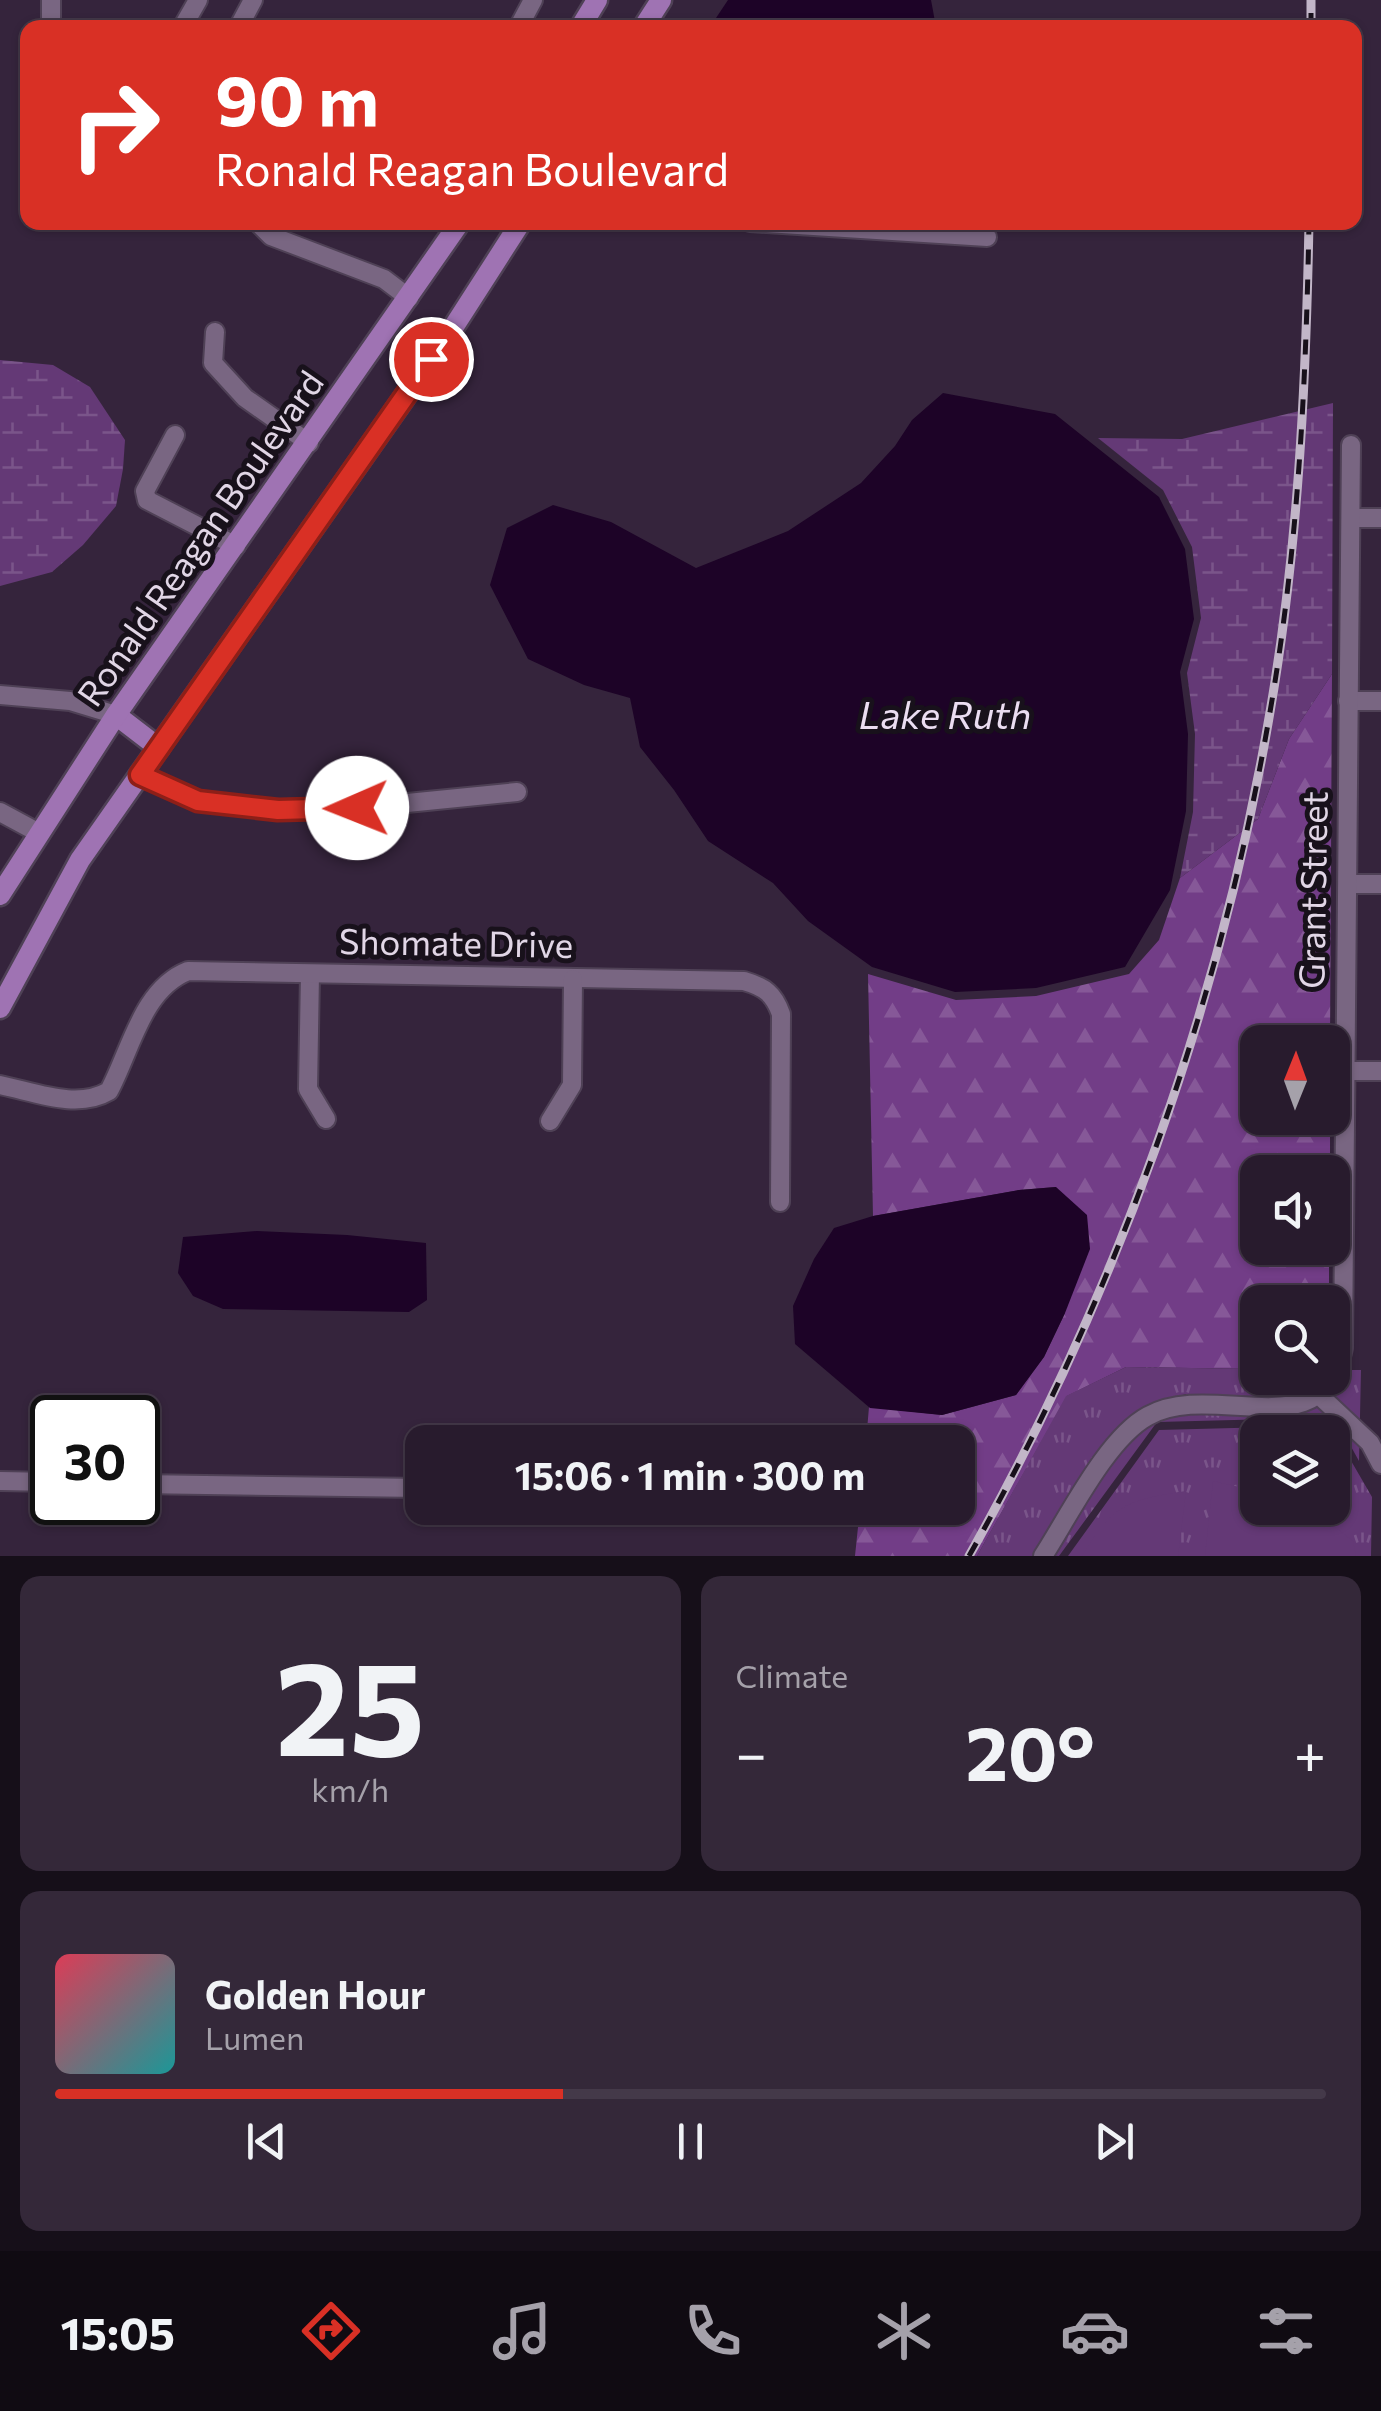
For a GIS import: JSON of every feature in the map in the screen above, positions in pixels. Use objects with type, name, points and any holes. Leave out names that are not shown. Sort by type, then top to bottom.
[{"type":"main road","name":"Ronald Reagan Boulevard","points":[[0,895],[116,715],[455,230]]},
{"type":"main road","points":[[0,1008],[80,860],[451,331],[516,230]]},
{"type":"main road","points":[[116,715],[160,748]]},
{"type":"street","points":[[266,230],[272,236],[384,279],[409,298]]},
{"type":"street","points":[[876,230],[987,237]]},
{"type":"street","points":[[215,332],[213,363],[230,385],[308,443]]},
{"type":"street","points":[[175,435],[145,491],[148,500],[236,546]]},
{"type":"street","name":"Grant Street","points":[[1345,1025],[1352,445]]},
{"type":"street","points":[[1351,518],[1381,518]]},
{"type":"street","points":[[0,696],[70,701],[116,715]]},
{"type":"street","points":[[1348,701],[1381,700]]},
{"type":"street","points":[[140,775],[198,801],[278,810],[357,808],[517,792]]},
{"type":"street","points":[[0,812],[39,833]]},
{"type":"street","points":[[1348,884],[1381,884]]},
{"type":"street","name":"Shomate Drive","points":[[0,1085],[77,1101],[96,1099],[109,1090],[154,994],[168,979],[188,972],[744,981],[763,987],[782,1014],[780,1202]]},
{"type":"street","points":[[310,974],[308,1089],[326,1120]]},
{"type":"street","points":[[550,1122],[572,1085],[572,979]]},
{"type":"street","points":[[1350,1071],[1381,1072]]},
{"type":"street","name":"Grant Street","points":[[1320,1396],[1339,1369],[1343,1348],[1344,1135]]},
{"type":"street","points":[[1043,1556],[1115,1444],[1131,1426],[1152,1413],[1195,1404],[1277,1406],[1320,1396],[1370,1444],[1381,1464]]},
{"type":"street","points":[[0,1482],[30,1482]]},
{"type":"street","points":[[160,1484],[405,1488]]},
{"type":"green space","points":[[0,360],[53,365],[90,387],[125,440],[116,506],[83,545],[52,572],[0,586]]},
{"type":"green space","points":[[1333,403],[1332,674],[1289,739],[1258,819],[1180,878],[1193,812],[1195,734],[1187,673],[1201,618],[1192,547],[1163,490],[1098,438],[1182,439]]},
{"type":"green space","points":[[1332,674],[1330,1025],[1240,1025],[1240,1135],[1330,1135],[1330,1155],[1240,1155],[1240,1265],[1329,1265],[1329,1285],[1240,1285],[1240,1369],[1126,1367],[1067,1396],[977,1556],[855,1556],[858,1525],[975,1525],[975,1425],[867,1425],[869,1407],[942,1415],[1016,1395],[1044,1357],[1065,1313],[1056,1187],[873,1216],[868,974],[956,1000],[1036,996],[1129,974],[1159,940],[1180,878],[1258,819],[1289,739]]},
{"type":"green space","points":[[1126,1367],[1240,1369],[1240,1395],[1350,1395],[1350,1370],[1361,1370],[1359,1461],[1350,1445],[1350,1415],[1240,1415],[1240,1420],[1157,1422],[1190,1412],[1186,1394],[1141,1409],[1116,1429],[1090,1463],[1033,1556],[977,1556],[1066,1396]]},
{"type":"green space","points":[[1157,1422],[1059,1556],[1053,1556],[1116,1456],[1139,1432]]},
{"type":"green space","points":[[1240,1428],[1240,1525],[1350,1525],[1350,1459],[1372,1497],[1371,1556],[1068,1556],[1159,1430]]},
{"type":"green space","points":[[1213,1481],[1240,1487],[1240,1525],[1333,1525],[1353,1541],[1356,1556],[1205,1556]]},
{"type":"green space","points":[[1186,1491],[1178,1556],[1082,1556],[1103,1525],[1124,1507]]},
{"type":"water","points":[[728,0],[931,0],[935,20],[715,20]]},
{"type":"water","name":"Lake Ruth","points":[[943,393],[1055,414],[1159,497],[1185,549],[1194,619],[1180,672],[1188,734],[1186,811],[1170,890],[1125,967],[1036,988],[955,992],[872,967],[808,921],[773,883],[708,841],[640,747],[630,698],[584,685],[528,659],[490,585],[507,528],[553,505],[611,522],[696,568],[788,531],[861,483],[895,446],[912,420]]},
{"type":"water","points":[[1056,1187],[1087,1215],[1090,1249],[1044,1357],[1016,1395],[942,1415],[870,1408],[795,1344],[793,1306],[814,1259],[834,1228],[873,1216]]},
{"type":"water","points":[[257,1231],[426,1243],[427,1300],[409,1312],[223,1309],[193,1296],[178,1273],[183,1237]]},
{"type":"railway","points":[[1311,0],[1311,20]]},
{"type":"railway","points":[[969,1556],[1071,1356],[1116,1252],[1192,1040],[1223,932],[1249,823],[1280,651],[1303,406],[1309,230]]},
{"type":"route","points":[[357,808],[278,810],[198,801],[140,775],[431,359]]}]
